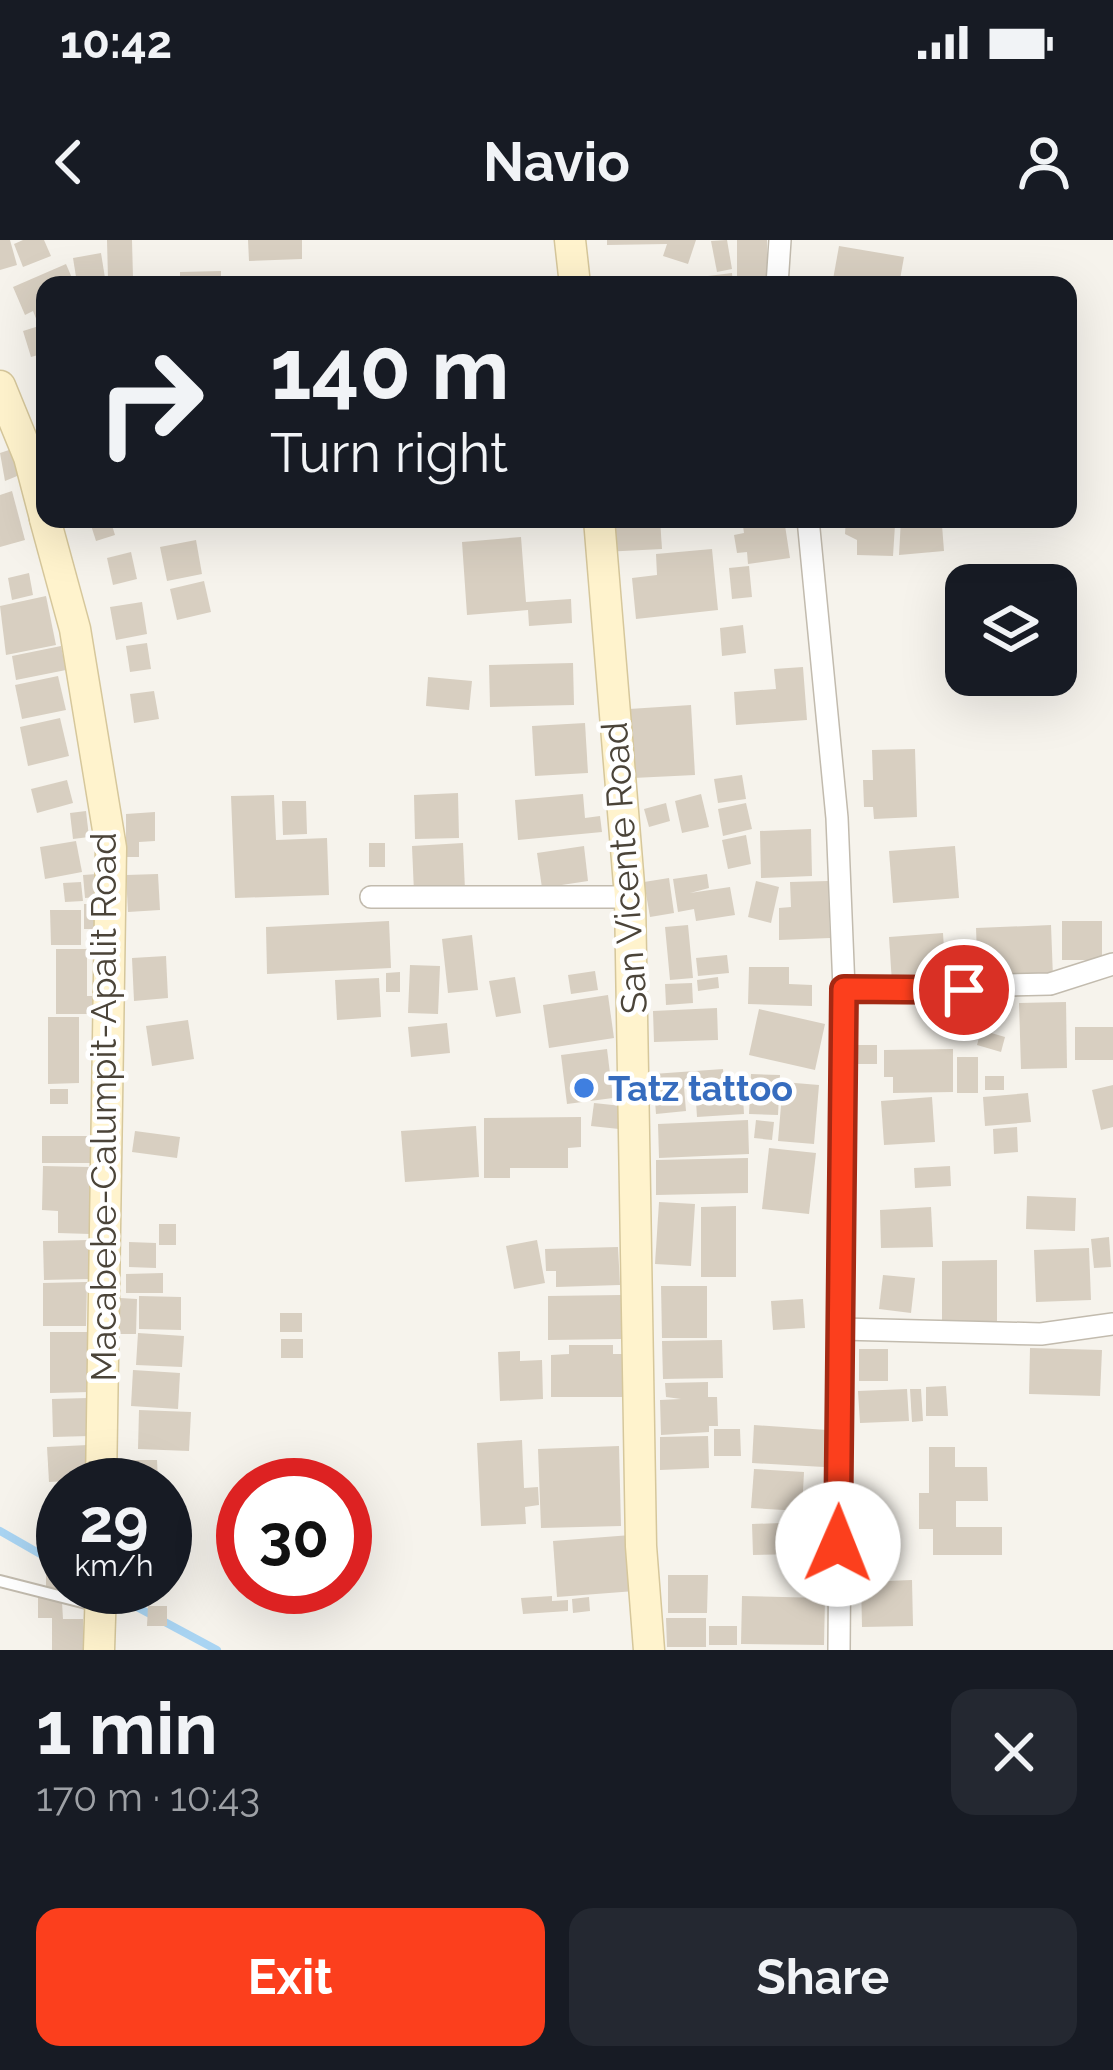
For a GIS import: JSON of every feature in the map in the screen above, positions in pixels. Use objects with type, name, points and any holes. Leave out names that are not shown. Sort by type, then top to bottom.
[{"type":"street","points":[[570,240],[574,276]]},
{"type":"street","points":[[778,276],[780,240]]},
{"type":"street","name":"Macabebe-Calumpit-Apalit Road","points":[[0,386],[36,492]]},
{"type":"street","name":"Macabebe-Calumpit-Apalit Road","points":[[48,528],[75,629],[110,848],[101,1458]]},
{"type":"street","name":"San Vicente Road","points":[[600,528],[630,897],[641,1546],[649,1650]]},
{"type":"street","points":[[809,528],[837,818],[844,989],[839,1650]]},
{"type":"street","points":[[370,897],[630,897]]},
{"type":"street","points":[[844,989],[1050,984],[1113,964]]},
{"type":"street","points":[[841,1329],[1041,1334],[1113,1324]]},
{"type":"street","points":[[99,1650],[100,1614]]},
{"type":"lane","points":[[0,1581],[36,1587]]},
{"type":"building","points":[[0,240],[10,240],[17,265],[0,270]]},
{"type":"building","points":[[44,240],[51,256],[23,267],[14,244]]},
{"type":"building","points":[[107,240],[132,240],[133,276],[108,276]]},
{"type":"building","points":[[248,240],[302,240],[302,259],[249,261]]},
{"type":"building","points":[[607,240],[696,240],[688,264],[663,256],[667,244],[607,245]]},
{"type":"building","points":[[727,240],[732,269],[717,272],[711,241]]},
{"type":"building","points":[[737,240],[767,240],[767,276],[737,276]]},
{"type":"building","points":[[839,246],[904,257],[901,276],[834,276]]},
{"type":"building","points":[[101,253],[105,276],[76,276],[73,258]]},
{"type":"building","points":[[66,264],[71,276],[38,276]]},
{"type":"building","points":[[221,271],[221,276],[180,276],[180,272]]},
{"type":"building","points":[[36,277],[36,318],[33,311],[25,315],[13,287]]},
{"type":"building","points":[[36,327],[36,356],[31,357],[23,331]]},
{"type":"building","points":[[12,449],[22,474],[5,481],[0,453]]},
{"type":"building","points":[[12,491],[25,540],[0,547],[0,495]]},
{"type":"building","points":[[92,528],[113,528],[115,535],[96,541]]},
{"type":"building","points":[[602,528],[661,528],[662,549],[603,552]]},
{"type":"building","points":[[743,528],[785,528],[790,558],[748,564],[747,552],[737,553],[734,535],[744,533]]},
{"type":"building","points":[[845,528],[895,528],[893,556],[857,555],[857,540],[845,534]]},
{"type":"building","points":[[900,528],[942,528],[944,551],[899,555]]},
{"type":"building","points":[[521,537],[526,602],[571,599],[572,623],[529,626],[528,610],[467,615],[462,542]]},
{"type":"building","points":[[196,540],[202,574],[167,581],[160,547]]},
{"type":"building","points":[[712,549],[718,610],[636,619],[632,578],[657,575],[656,554]]},
{"type":"building","points":[[131,552],[137,579],[113,585],[107,558]]},
{"type":"building","points":[[749,566],[752,597],[732,599],[729,568]]},
{"type":"building","points":[[29,573],[33,595],[12,600],[8,578]]},
{"type":"building","points":[[204,581],[211,612],[177,620],[170,589]]},
{"type":"building","points":[[46,596],[56,645],[6,655],[0,606]]},
{"type":"building","points":[[142,602],[147,634],[116,640],[110,607]]},
{"type":"building","points":[[743,625],[746,653],[722,656],[720,628]]},
{"type":"building","points":[[147,643],[151,669],[130,672],[126,646]]},
{"type":"building","points":[[61,646],[66,670],[16,680],[12,656]]},
{"type":"building","points":[[573,663],[574,705],[490,707],[489,665]]},
{"type":"building","points":[[803,667],[807,720],[736,725],[734,692],[776,689],[774,669]]},
{"type":"building","points":[[58,676],[66,710],[22,719],[15,685]]},
{"type":"building","points":[[428,677],[472,681],[469,710],[426,706]]},
{"type":"building","points":[[154,691],[159,719],[134,723],[130,694]]},
{"type":"building","points":[[691,705],[695,775],[633,778],[629,709]]},
{"type":"building","points":[[60,718],[69,756],[28,766],[20,727]]},
{"type":"building","points":[[585,723],[588,773],[535,776],[532,726]]},
{"type":"building","points":[[915,749],[917,817],[874,819],[873,807],[864,807],[863,780],[873,780],[872,750]]},
{"type":"building","points":[[742,775],[746,799],[718,803],[714,779]]},
{"type":"building","points":[[67,780],[73,803],[37,813],[31,789]]},
{"type":"building","points":[[458,793],[459,838],[415,839],[414,795]]},
{"type":"building","points":[[583,794],[585,818],[600,816],[602,832],[518,840],[515,800]]},
{"type":"building","points":[[701,794],[709,827],[682,833],[675,801]]},
{"type":"building","points":[[274,795],[276,840],[327,838],[329,895],[235,898],[231,796]]},
{"type":"building","points":[[282,801],[306,801],[307,834],[283,835]]},
{"type":"building","points":[[666,803],[670,821],[649,827],[644,809]]},
{"type":"building","points":[[746,803],[752,829],[723,836],[718,809]]},
{"type":"building","points":[[86,811],[89,837],[73,839],[70,813]]},
{"type":"building","points":[[155,812],[155,841],[139,842],[139,857],[126,857],[126,814]]},
{"type":"building","points":[[811,829],[812,876],[761,878],[760,831]]},
{"type":"building","points":[[746,835],[751,864],[728,869],[722,840]]},
{"type":"building","points":[[76,841],[82,872],[45,879],[40,847]]},
{"type":"building","points":[[369,843],[385,843],[385,867],[369,867]]},
{"type":"building","points":[[463,843],[465,890],[414,893],[412,846]]},
{"type":"building","points":[[584,846],[588,881],[542,888],[537,853]]},
{"type":"building","points":[[955,846],[959,898],[893,903],[889,851]]},
{"type":"building","points":[[97,874],[98,897],[85,898],[83,875]]},
{"type":"building","points":[[158,874],[160,910],[128,912],[126,875]]},
{"type":"building","points":[[707,874],[709,888],[690,893],[730,887],[735,915],[696,921],[694,909],[678,912],[673,879]]},
{"type":"building","points":[[669,878],[674,913],[650,917],[644,882]]},
{"type":"building","points":[[756,881],[779,887],[771,923],[748,917]]},
{"type":"building","points":[[828,881],[830,938],[779,940],[779,908],[791,907],[790,882]]},
{"type":"building","points":[[81,882],[83,901],[65,902],[63,883]]},
{"type":"building","points":[[84,904],[106,904],[98,929],[84,929]]},
{"type":"building","points":[[50,910],[81,910],[81,945],[51,945]]},
{"type":"building","points":[[389,921],[391,968],[267,974],[266,927]]},
{"type":"building","points":[[1062,921],[1102,921],[1102,960],[1062,960]]},
{"type":"building","points":[[688,925],[693,978],[670,980],[665,927]]},
{"type":"building","points":[[1051,925],[1053,978],[978,981],[976,928]]},
{"type":"building","points":[[943,933],[946,980],[892,983],[889,937]]},
{"type":"building","points":[[472,935],[478,990],[448,993],[442,939]]},
{"type":"building","points":[[972,941],[973,981],[951,982],[950,942]]},
{"type":"building","points":[[56,949],[87,949],[87,996],[97,996],[98,1014],[56,1014]]},
{"type":"building","points":[[727,955],[729,973],[698,976],[696,958]]},
{"type":"building","points":[[166,956],[168,998],[134,1001],[132,958]]},
{"type":"building","points":[[410,965],[440,966],[438,1014],[408,1013]]},
{"type":"building","points":[[749,967],[789,967],[789,984],[812,985],[812,1006],[748,1004]]},
{"type":"building","points":[[595,971],[598,990],[571,994],[568,975]]},
{"type":"building","points":[[400,972],[400,992],[386,992],[386,973]]},
{"type":"building","points":[[515,977],[521,1013],[496,1017],[489,981]]},
{"type":"building","points":[[718,977],[719,988],[698,991],[697,980]]},
{"type":"building","points":[[379,978],[381,1017],[337,1020],[335,980]]},
{"type":"building","points":[[692,983],[693,1003],[666,1005],[665,984]]},
{"type":"building","points":[[608,995],[614,1038],[549,1048],[543,1005]]},
{"type":"building","points":[[1066,1002],[1067,1068],[1021,1069],[1019,1003]]},
{"type":"building","points":[[717,1008],[718,1040],[654,1042],[653,1011]]},
{"type":"building","points":[[759,1009],[825,1024],[815,1070],[749,1055]]},
{"type":"building","points":[[48,1017],[79,1017],[79,1083],[48,1084]]},
{"type":"building","points":[[188,1020],[194,1059],[152,1066],[146,1026]]},
{"type":"building","points":[[447,1023],[450,1053],[411,1057],[408,1027]]},
{"type":"building","points":[[1075,1027],[1113,1027],[1113,1060],[1075,1060]]},
{"type":"building","points":[[981,1030],[1005,1037],[1001,1052],[977,1045]]},
{"type":"building","points":[[858,1045],[877,1045],[877,1064],[858,1064]]},
{"type":"building","points":[[607,1049],[613,1098],[567,1104],[561,1055]]},
{"type":"building","points":[[953,1049],[953,1092],[893,1093],[893,1077],[884,1077],[884,1050]]},
{"type":"building","points":[[957,1057],[978,1057],[978,1093],[957,1093]]},
{"type":"building","points":[[723,1069],[724,1081],[742,1080],[744,1114],[697,1117],[695,1087],[684,1087],[686,1111],[656,1114],[653,1074]]},
{"type":"building","points":[[751,1074],[780,1075],[778,1115],[749,1114]]},
{"type":"building","points":[[985,1076],[1004,1076],[1004,1090],[985,1090]]},
{"type":"building","points":[[783,1082],[819,1085],[814,1144],[778,1141]]},
{"type":"building","points":[[1113,1085],[1113,1127],[1101,1130],[1092,1090]]},
{"type":"building","points":[[50,1089],[68,1089],[68,1104],[50,1104]]},
{"type":"building","points":[[1028,1093],[1031,1122],[985,1126],[983,1097]]},
{"type":"building","points":[[932,1097],[935,1142],[884,1145],[881,1101]]},
{"type":"building","points":[[594,1103],[622,1106],[619,1129],[591,1126]]},
{"type":"building","points":[[581,1117],[581,1147],[568,1148],[568,1168],[510,1168],[510,1178],[484,1178],[484,1118]]},
{"type":"building","points":[[748,1120],[749,1154],[659,1158],[658,1124]]},
{"type":"building","points":[[756,1120],[774,1122],[772,1140],[754,1138]]},
{"type":"building","points":[[476,1126],[479,1177],[405,1182],[401,1131]]},
{"type":"building","points":[[1017,1127],[1018,1152],[994,1154],[993,1129]]},
{"type":"building","points":[[135,1131],[180,1137],[177,1158],[132,1152]]},
{"type":"building","points":[[42,1136],[90,1136],[90,1163],[42,1163]]},
{"type":"building","points":[[769,1148],[816,1153],[809,1214],[762,1209]]},
{"type":"building","points":[[748,1158],[748,1193],[656,1195],[656,1160]]},
{"type":"building","points":[[43,1166],[90,1167],[90,1234],[58,1233],[58,1211],[42,1210]]},
{"type":"building","points":[[950,1166],[951,1186],[915,1188],[914,1168]]},
{"type":"building","points":[[1027,1196],[1076,1198],[1075,1231],[1026,1229]]},
{"type":"building","points":[[659,1202],[695,1204],[691,1266],[655,1264]]},
{"type":"building","points":[[736,1206],[736,1277],[701,1277],[701,1207]]},
{"type":"building","points":[[931,1207],[933,1247],[881,1248],[880,1210]]},
{"type":"building","points":[[159,1224],[176,1224],[176,1245],[159,1245]]},
{"type":"building","points":[[1109,1237],[1111,1267],[1094,1268],[1091,1239]]},
{"type":"building","points":[[89,1240],[89,1279],[44,1280],[43,1241]]},
{"type":"building","points":[[537,1240],[545,1283],[514,1289],[506,1246]]},
{"type":"building","points":[[129,1242],[156,1243],[156,1268],[129,1267]]},
{"type":"building","points":[[618,1247],[620,1285],[556,1287],[556,1271],[546,1271],[545,1249]]},
{"type":"building","points":[[1089,1248],[1091,1300],[1036,1302],[1034,1250]]},
{"type":"building","points":[[997,1260],[997,1321],[942,1321],[942,1261]]},
{"type":"building","points":[[163,1273],[163,1293],[126,1293],[126,1274]]},
{"type":"building","points":[[883,1275],[915,1278],[911,1313],[879,1309]]},
{"type":"building","points":[[87,1282],[86,1326],[43,1326],[43,1283]]},
{"type":"building","points":[[661,1286],[707,1286],[707,1338],[662,1338]]},
{"type":"building","points":[[621,1295],[621,1339],[548,1340],[548,1296]]},
{"type":"building","points":[[139,1296],[181,1297],[181,1330],[139,1329]]},
{"type":"building","points":[[120,1298],[137,1299],[136,1334],[120,1334]]},
{"type":"building","points":[[803,1299],[805,1328],[773,1330],[771,1301]]},
{"type":"building","points":[[280,1313],[302,1313],[302,1332],[280,1332]]},
{"type":"building","points":[[50,1332],[89,1332],[89,1392],[50,1393]]},
{"type":"building","points":[[138,1333],[184,1336],[182,1367],[136,1365]]},
{"type":"building","points":[[281,1339],[303,1339],[303,1358],[281,1358]]},
{"type":"building","points":[[722,1340],[723,1378],[663,1379],[662,1341]]},
{"type":"building","points":[[569,1345],[613,1345],[613,1354],[623,1354],[624,1397],[551,1397],[551,1355],[569,1354]]},
{"type":"building","points":[[1030,1348],[1102,1350],[1100,1396],[1029,1394]]},
{"type":"building","points":[[859,1349],[888,1349],[888,1381],[859,1381]]},
{"type":"building","points":[[520,1351],[520,1361],[542,1360],[543,1399],[500,1401],[498,1352]]},
{"type":"building","points":[[133,1370],[180,1373],[178,1409],[131,1406]]},
{"type":"building","points":[[708,1382],[708,1397],[717,1397],[718,1426],[709,1426],[709,1432],[661,1435],[660,1400],[681,1399],[666,1397],[665,1383]]},
{"type":"building","points":[[946,1386],[948,1416],[926,1416],[926,1387]]},
{"type":"building","points":[[907,1389],[909,1421],[860,1423],[858,1391]]},
{"type":"building","points":[[910,1389],[921,1389],[923,1421],[912,1422]]},
{"type":"building","points":[[88,1398],[89,1436],[53,1437],[52,1399]]},
{"type":"building","points":[[139,1410],[191,1412],[189,1451],[138,1449]]},
{"type":"building","points":[[754,1425],[827,1430],[824,1467],[752,1463]]},
{"type":"building","points":[[714,1429],[740,1429],[741,1456],[714,1456]]},
{"type":"building","points":[[708,1436],[709,1468],[660,1470],[660,1437]]},
{"type":"building","points":[[522,1440],[524,1488],[538,1487],[539,1505],[525,1507],[526,1524],[481,1526],[477,1443]]},
{"type":"building","points":[[88,1445],[88,1458],[48,1458],[47,1447]]},
{"type":"building","points":[[619,1446],[621,1526],[541,1528],[538,1449]]},
{"type":"building","points":[[929,1447],[955,1447],[955,1467],[987,1467],[988,1501],[956,1501],[956,1527],[1002,1527],[1002,1555],[933,1555],[933,1529],[919,1529],[919,1493],[929,1493]]},
{"type":"building","points":[[754,1469],[804,1472],[802,1511],[751,1508]]},
{"type":"building","points":[[806,1522],[807,1554],[753,1555],[752,1524]]},
{"type":"building","points":[[631,1535],[635,1591],[557,1597],[553,1541]]},
{"type":"building","points":[[668,1575],[708,1575],[707,1613],[668,1613]]},
{"type":"building","points":[[912,1580],[913,1626],[862,1627],[861,1582]]},
{"type":"building","points":[[552,1596],[552,1601],[568,1600],[568,1611],[523,1614],[521,1598]]},
{"type":"building","points":[[742,1596],[825,1598],[824,1645],[741,1644]]},
{"type":"building","points":[[589,1597],[590,1611],[573,1613],[572,1599]]},
{"type":"building","points":[[38,1614],[63,1614],[63,1619],[83,1619],[84,1650],[52,1650],[52,1618],[38,1618]]},
{"type":"building","points":[[148,1614],[167,1614],[167,1626],[147,1626]]},
{"type":"building","points":[[666,1618],[706,1618],[706,1647],[667,1647]]},
{"type":"building","points":[[709,1626],[737,1626],[737,1645],[709,1645]]},
{"type":"waterway","points":[[0,1531],[36,1552]]},
{"type":"waterway","points":[[150,1614],[217,1650]]},
{"type":"place","name":"Tatz tattoo","points":[[584,1088]]},
{"type":"route","points":[[838,1544],[844,989],[964,990]]}]
